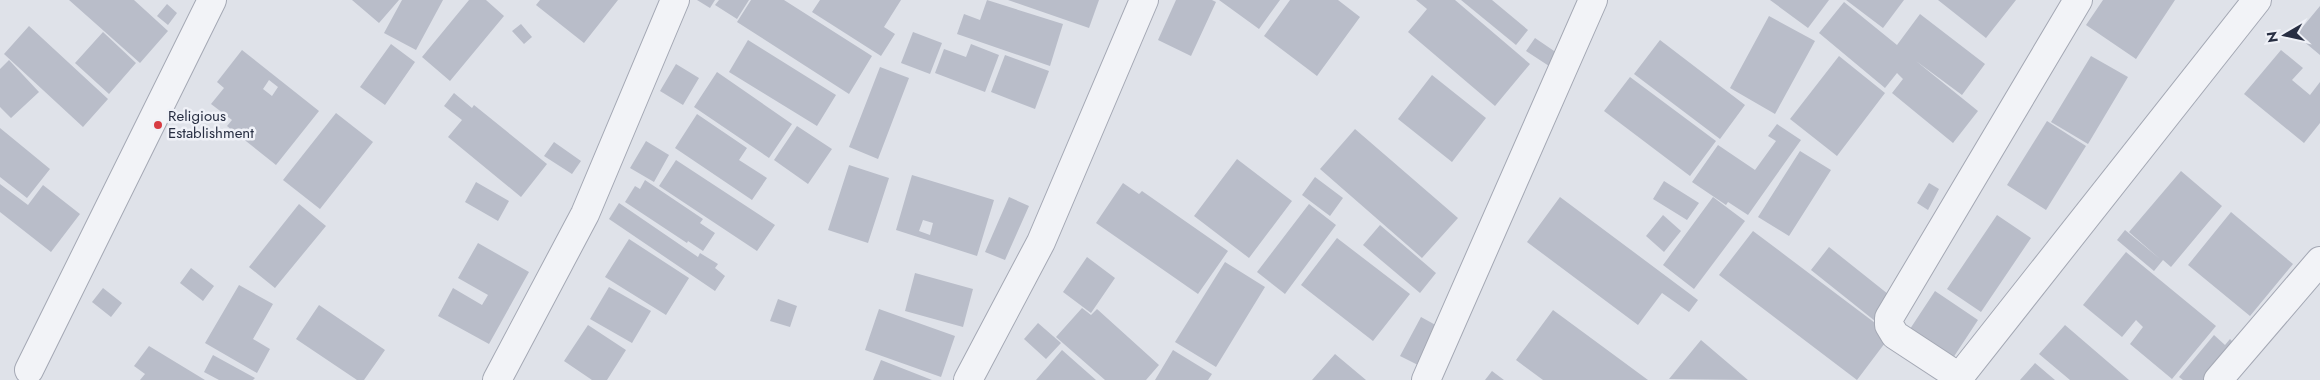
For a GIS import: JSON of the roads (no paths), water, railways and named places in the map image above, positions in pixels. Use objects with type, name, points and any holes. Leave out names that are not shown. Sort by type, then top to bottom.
[{"type":"street","points":[[29,370],[212,0]]},
{"type":"street","points":[[497,380],[585,214],[675,0]]},
{"type":"street","points":[[968,380],[1041,242],[1144,0]]},
{"type":"street","points":[[1426,380],[1593,0]]},
{"type":"street","points":[[2078,0],[1889,318],[1889,325],[1896,335],[1958,379],[2257,0]]},
{"type":"street","points":[[2218,380],[2320,261]]},
{"type":"place","name":"Religious Establishment","points":[[158,125]]}]
